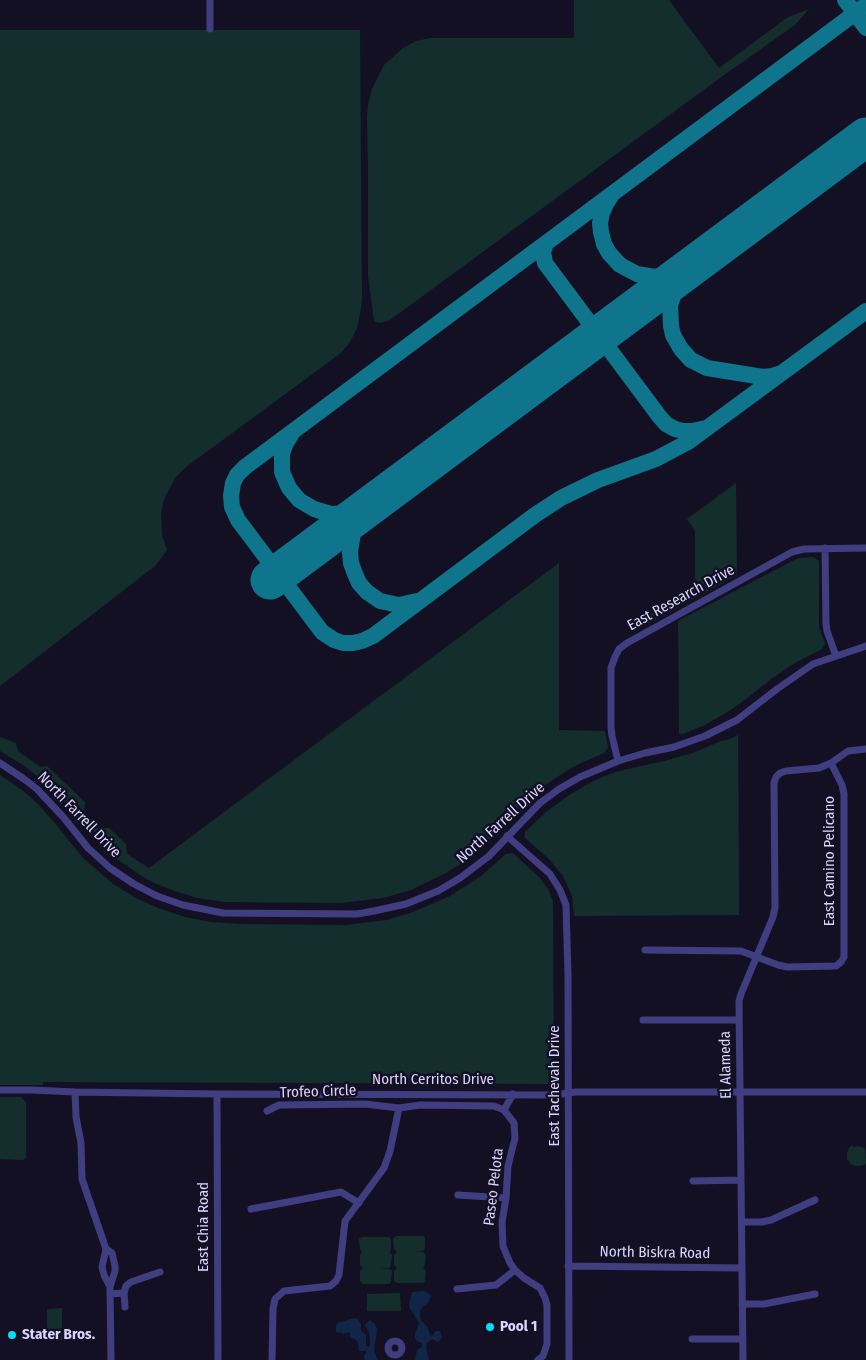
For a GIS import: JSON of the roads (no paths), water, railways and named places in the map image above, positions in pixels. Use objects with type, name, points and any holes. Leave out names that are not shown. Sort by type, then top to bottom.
[{"type":"street","points":[[210,0],[210,29]]},
{"type":"street","points":[[825,548],[826,623],[836,656]]},
{"type":"street","name":"East Research Drive","points":[[618,761],[611,727],[611,668],[619,649],[792,552],[804,549],[866,548]]},
{"type":"street","name":"North Farrell Drive","points":[[0,763],[37,789],[88,848],[116,873],[157,896],[182,905],[236,914],[341,914],[366,912],[394,907],[423,897],[460,878],[482,862],[540,803],[580,776],[618,761],[674,747],[724,728],[777,688],[813,664],[866,646]]},
{"type":"street","points":[[831,763],[848,751],[866,749]]},
{"type":"street","name":"El Alameda","points":[[743,1360],[740,994],[757,957],[773,917],[775,907],[774,783],[776,777],[786,771],[819,768],[831,763]]},
{"type":"street","name":"East Camino Pelicano","points":[[757,957],[787,967],[836,966],[844,957],[844,794],[842,785],[831,763]]},
{"type":"street","name":"East Tachevah Drive","points":[[507,836],[550,874],[560,890],[566,906],[569,1093],[569,1360]]},
{"type":"street","points":[[645,950],[741,951],[757,957]]},
{"type":"street","points":[[643,1020],[739,1020]]},
{"type":"street","name":"North Cerritos Drive","points":[[0,1090],[217,1094],[555,1095],[569,1093],[866,1092]]},
{"type":"street","points":[[75,1092],[76,1117],[81,1144],[82,1179],[106,1249],[102,1267],[110,1290]]},
{"type":"street","name":"East Chia Road","points":[[217,1094],[218,1360]]},
{"type":"street","points":[[504,1110],[513,1094]]},
{"type":"street","name":"Trofeo Circle","points":[[267,1111],[279,1104],[365,1104],[399,1108],[420,1105],[470,1105],[494,1106],[504,1110]]},
{"type":"street","points":[[272,1360],[273,1309],[275,1299],[284,1291],[330,1286],[336,1282],[339,1275],[345,1222],[384,1168],[390,1151],[399,1108]]},
{"type":"street","name":"Paseo Pelota","points":[[504,1110],[514,1123],[515,1138],[508,1166],[502,1222],[503,1246],[515,1270],[540,1288],[545,1298],[547,1305],[547,1344],[541,1358]]},
{"type":"street","points":[[693,1181],[741,1180]]},
{"type":"street","points":[[251,1209],[341,1192],[358,1203]]},
{"type":"street","points":[[458,1196],[506,1198]]},
{"type":"street","points":[[742,1222],[771,1220],[815,1200]]},
{"type":"street","points":[[106,1249],[112,1253],[115,1266],[110,1290],[111,1360]]},
{"type":"street","name":"North Biskra Road","points":[[568,1266],[742,1268]]},
{"type":"street","points":[[457,1289],[496,1285],[515,1270]]},
{"type":"street","points":[[125,1307],[124,1293],[126,1286],[131,1282],[160,1272]]},
{"type":"street","points":[[110,1290],[124,1293]]},
{"type":"street","points":[[742,1304],[764,1304],[815,1294]]},
{"type":"street","points":[[692,1339],[743,1338]]},
{"type":"water","points":[[425,1291],[431,1295],[428,1303],[420,1311],[421,1320],[428,1328],[430,1335],[432,1336],[436,1331],[440,1331],[442,1338],[438,1342],[432,1339],[427,1343],[429,1360],[415,1360],[417,1350],[422,1347],[422,1343],[415,1338],[419,1323],[409,1304],[412,1292]]},
{"type":"water","points":[[354,1318],[358,1319],[361,1330],[366,1335],[366,1345],[368,1347],[370,1346],[370,1338],[365,1326],[370,1320],[375,1324],[377,1330],[374,1352],[378,1360],[365,1360],[366,1351],[359,1351],[358,1343],[350,1337],[350,1333],[336,1332],[338,1323]]},
{"type":"place","name":"Pool 1","points":[[490,1327]]},
{"type":"place","name":"Stater Bros.","points":[[12,1335]]}]
